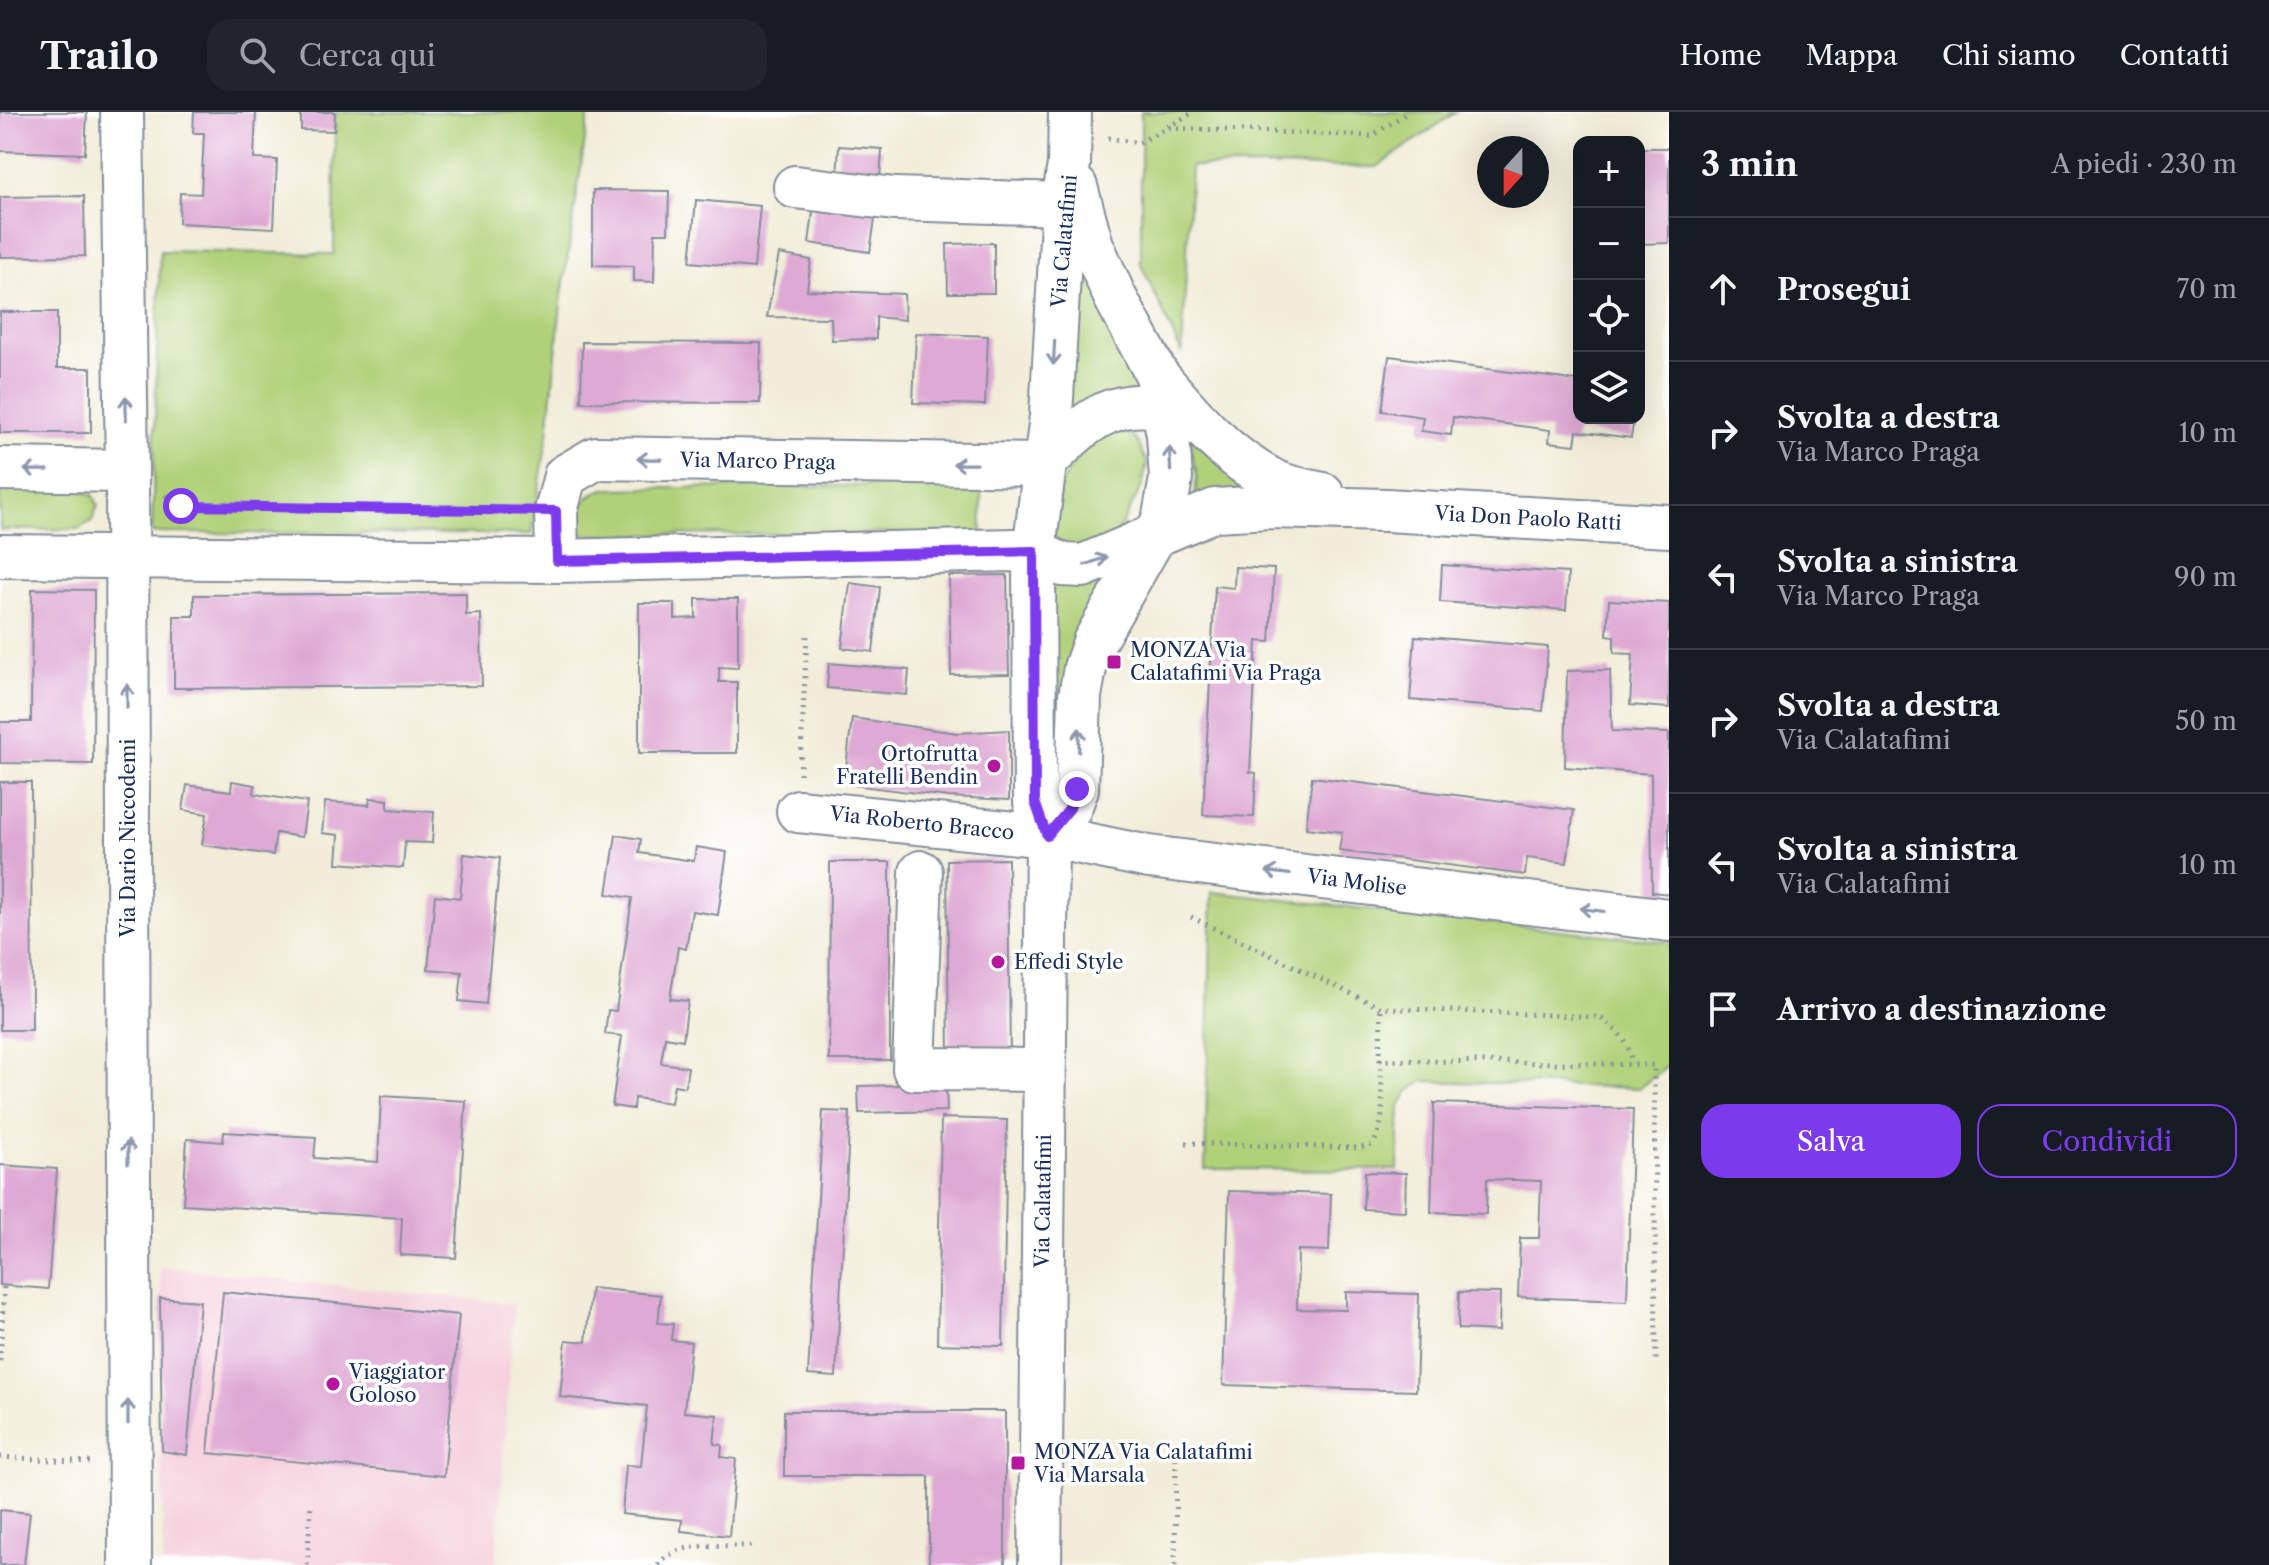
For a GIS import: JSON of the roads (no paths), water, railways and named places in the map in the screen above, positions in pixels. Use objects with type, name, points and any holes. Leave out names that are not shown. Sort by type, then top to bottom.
[{"type":"street","name":"Via Dario Niccodemi","points":[[122,112],[127,471],[130,1565]]},
{"type":"street","points":[[795,187],[895,199],[1068,153]]},
{"type":"street","name":"Via Calatafimi","points":[[1047,836],[1070,808],[1077,789],[1080,696],[1094,642],[1156,535],[1167,507],[1171,479],[1171,399],[1122,311],[1092,245],[1068,153]]},
{"type":"street","name":"Via Calatafimi","points":[[1040,1565],[1047,836],[1035,802],[1034,551],[1051,416],[1068,153]]},
{"type":"street","points":[[1043,465],[1072,435],[1106,412],[1171,399]]},
{"type":"street","name":"Via Don Paolo Ratti","points":[[1171,399],[1230,453],[1276,482],[1386,510]]},
{"type":"street","name":"Via Marco Praga","points":[[557,561],[556,511],[565,476],[596,458],[1043,465]]},
{"type":"street","points":[[0,469],[127,471]]},
{"type":"street","name":"Via Don Paolo Ratti","points":[[1034,551],[1063,565],[1083,566],[1215,510],[1270,507],[1386,510],[1669,526]]},
{"type":"street","points":[[0,556],[557,561],[1034,551]]},
{"type":"street","name":"Via Roberto Bracco","points":[[798,811],[1047,836]]},
{"type":"street","name":"Via Molise","points":[[1047,836],[1149,857],[1669,920]]},
{"type":"street","points":[[921,872],[914,1069],[1044,1070]]},
{"type":"place","name":"MONZA Via Calatafimi Via Praga","points":[[1114,662]]},
{"type":"place","name":"Ortofrutta Fratelli Bendin","points":[[994,766]]},
{"type":"place","name":"Effedi Style","points":[[998,962]]},
{"type":"place","name":"Viaggiator Goloso","points":[[333,1384]]},
{"type":"place","name":"MONZA Via Calatafimi Via Marsala","points":[[1018,1463]]}]
